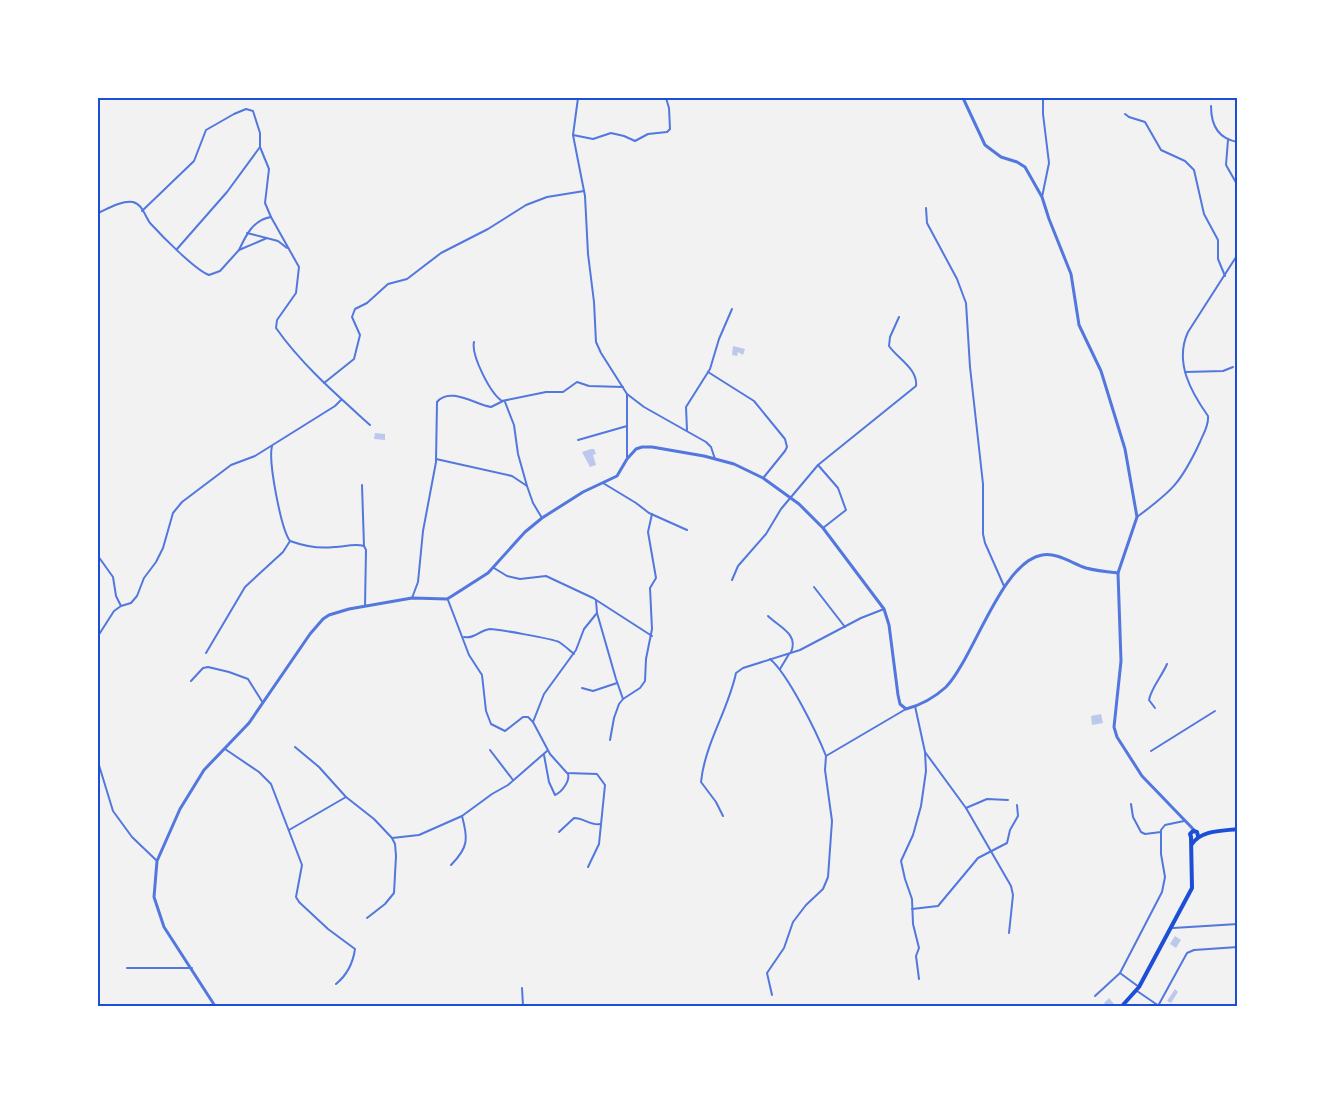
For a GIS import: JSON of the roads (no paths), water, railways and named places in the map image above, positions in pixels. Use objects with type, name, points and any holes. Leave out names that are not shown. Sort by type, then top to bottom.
[{"type":"main road","points":[[1122,1006],[1138,989],[1173,928],[1192,888],[1191,845],[1195,835],[1238,829]]},
{"type":"street","points":[[578,98],[573,135],[584,191],[596,342],[627,394],[644,407],[709,444],[715,459]]},
{"type":"street","points":[[573,135],[593,139],[611,133],[635,141],[648,134],[667,132],[670,124],[666,98]]},
{"type":"street","points":[[963,98],[985,145],[1001,157],[1025,167],[1042,197],[1071,274],[1082,335],[1101,371],[1117,417],[1137,517],[1118,573],[1121,641],[1114,727],[1117,737],[1142,776],[1184,820],[1195,835]]},
{"type":"street","points":[[1042,98],[1049,163],[1042,197]]},
{"type":"street","points":[[1211,106],[1212,120],[1220,135],[1238,142]]},
{"type":"street","points":[[142,211],[194,161],[206,130],[246,109],[253,111],[260,134],[260,147],[269,169],[265,199],[271,218],[299,267],[298,287],[293,300],[277,320],[276,328],[324,383],[370,425]]},
{"type":"street","points":[[1125,114],[1145,122],[1161,150],[1185,161],[1194,170],[1204,213],[1218,240],[1218,259],[1225,276]]},
{"type":"street","points":[[1228,140],[1226,165],[1238,186]]},
{"type":"street","points":[[177,249],[234,183],[260,147]]},
{"type":"street","points":[[324,383],[354,358],[360,339],[352,317],[355,309],[367,303],[388,284],[407,279],[441,253],[488,229],[526,205],[547,197],[584,191]]},
{"type":"street","points":[[98,213],[128,202],[139,205],[149,221],[177,249],[209,275],[220,272],[239,250],[247,233],[260,220],[271,218]]},
{"type":"street","points":[[926,208],[927,224],[957,279],[966,303],[970,377],[983,484],[983,534],[1005,587]]},
{"type":"street","points":[[247,233],[278,241],[290,250]]},
{"type":"street","points":[[239,250],[267,238]]},
{"type":"street","points":[[1137,517],[1173,489],[1189,465],[1207,428],[1208,416],[1193,395],[1185,372],[1185,338],[1238,254]]},
{"type":"street","points":[[687,430],[686,406],[708,372],[732,309]]},
{"type":"street","points":[[732,580],[738,566],[766,534],[781,509],[818,465],[916,386],[916,381],[905,362],[889,346],[890,337],[900,317]]},
{"type":"street","points":[[474,342],[473,350],[486,382],[494,394],[504,401],[514,425],[518,454],[527,486],[542,518]]},
{"type":"street","points":[[1185,372],[1223,371],[1233,368]]},
{"type":"street","points":[[708,372],[754,401],[785,441],[785,451],[763,478]]},
{"type":"street","points":[[412,598],[418,582],[423,531],[436,459],[436,407],[441,397],[458,397],[491,407],[504,401],[546,392],[563,392],[577,382],[589,386],[623,387]]},
{"type":"street","points":[[627,394],[627,459]]},
{"type":"street","points":[[98,636],[111,614],[137,596],[163,548],[173,513],[182,501],[231,465],[255,456],[272,446],[341,400]]},
{"type":"street","points":[[578,440],[627,426]]},
{"type":"street","points":[[272,446],[271,457],[278,502],[286,536],[290,542],[314,547],[333,548],[356,544],[364,546]]},
{"type":"street","points":[[215,1006],[164,927],[154,897],[157,861],[180,808],[204,770],[249,723],[310,634],[324,619],[340,611],[412,598],[447,599],[494,568],[521,537],[542,518],[583,492],[617,476],[636,449],[642,447],[663,449],[715,459],[749,470],[791,498],[823,528],[884,609],[889,625],[898,695],[900,704],[906,709]]},
{"type":"street","points":[[436,459],[512,476],[527,486]]},
{"type":"street","points":[[818,465],[838,488],[846,510],[823,528]]},
{"type":"street","points":[[603,483],[652,514],[687,530]]},
{"type":"street","points":[[362,485],[366,550],[364,606]]},
{"type":"street","points":[[610,740],[616,712],[623,699],[640,688],[645,681],[646,659],[652,636],[650,588],[656,578],[648,532],[652,514]]},
{"type":"street","points":[[206,653],[245,587],[283,552],[290,542]]},
{"type":"street","points":[[826,756],[906,709],[923,704],[939,692],[955,675],[1005,587],[1032,559],[1043,554],[1057,556],[1088,568],[1118,573]]},
{"type":"street","points":[[98,556],[113,577],[116,596],[121,606]]},
{"type":"street","points":[[494,568],[507,576],[520,579],[546,576],[596,601],[652,636]]},
{"type":"street","points":[[814,586],[845,627]]},
{"type":"street","points":[[447,599],[472,661],[482,675],[486,711],[491,724],[505,731],[523,717],[528,717],[533,722],[547,751],[567,773],[568,781],[555,795],[549,782],[544,755]]},
{"type":"street","points":[[596,601],[597,613],[623,699]]},
{"type":"street","points":[[723,816],[716,802],[702,786],[703,762],[736,674],[743,668],[810,646],[884,609]]},
{"type":"street","points":[[533,722],[549,684],[574,654],[584,629],[597,613]]},
{"type":"street","points":[[768,616],[791,636],[794,646],[780,669]]},
{"type":"street","points":[[464,637],[475,636],[489,629],[513,632],[556,640],[574,654]]},
{"type":"street","points":[[770,659],[780,669],[818,737],[826,756],[825,770],[832,821],[828,877],[823,889],[806,905],[793,922],[784,948],[767,973],[772,995]]},
{"type":"street","points":[[1155,708],[1149,700],[1150,693],[1167,664]]},
{"type":"street","points":[[191,681],[203,668],[229,672],[248,679],[263,703]]},
{"type":"street","points":[[582,688],[593,691],[617,683]]},
{"type":"street","points":[[915,706],[925,753],[926,771],[921,806],[913,835],[901,861],[912,899],[913,924],[919,944],[916,956],[919,979]]},
{"type":"street","points":[[1151,750],[1215,711]]},
{"type":"street","points":[[295,747],[320,766],[346,797],[374,819],[392,838],[396,856],[394,893],[385,904],[367,918]]},
{"type":"street","points":[[225,749],[260,772],[271,784],[302,865],[296,897],[299,902],[328,929],[355,949],[347,971],[336,984]]},
{"type":"street","points":[[490,750],[513,780]]},
{"type":"street","points":[[392,838],[419,835],[462,816],[513,780],[547,751]]},
{"type":"street","points":[[925,753],[966,808],[1012,890],[1009,933]]},
{"type":"street","points":[[98,762],[113,811],[132,837],[157,861]]},
{"type":"street","points":[[567,773],[597,774],[605,785],[599,844],[588,867]]},
{"type":"street","points":[[289,830],[346,797]]},
{"type":"street","points":[[966,808],[987,799],[1008,800]]},
{"type":"street","points":[[1131,804],[1133,817],[1141,832],[1145,834],[1161,832]]},
{"type":"street","points":[[912,909],[938,906],[974,862],[1008,842],[1010,830],[1017,816],[1017,805]]},
{"type":"street","points":[[451,865],[459,857],[467,838],[462,816]]},
{"type":"street","points":[[559,832],[574,818],[596,825],[601,824]]},
{"type":"street","points":[[1095,996],[1120,973],[1164,889],[1162,828],[1184,820]]},
{"type":"street","points":[[1173,928],[1238,924]]},
{"type":"street","points":[[1120,973],[1159,1006],[1187,953],[1194,950],[1238,946]]},
{"type":"street","points":[[127,968],[192,968]]},
{"type":"street","points":[[522,988],[523,1006]]}]
